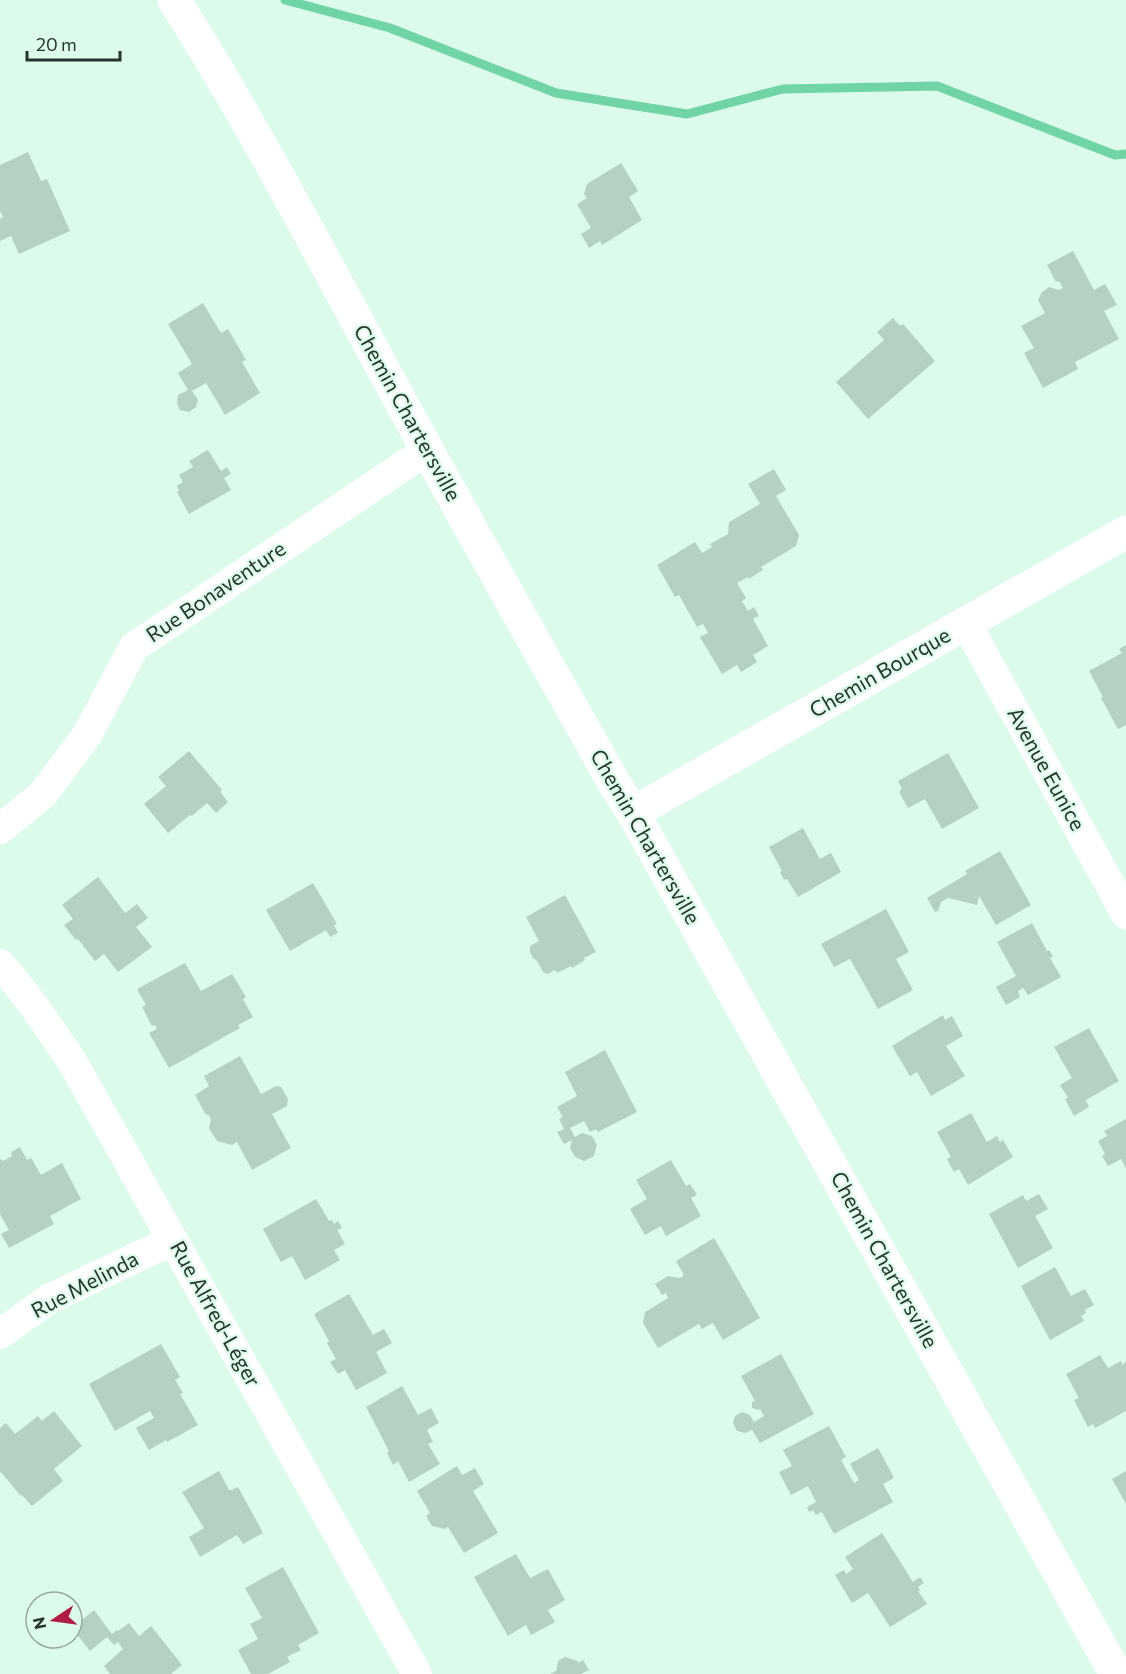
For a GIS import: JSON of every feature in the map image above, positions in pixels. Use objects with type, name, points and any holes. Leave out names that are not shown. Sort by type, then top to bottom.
[{"type":"street","name":"Chemin Chartersville","points":[[174,0],[250,125],[427,450],[1116,1674]]},
{"type":"street","name":"Rue Bonaventure","points":[[0,829],[43,794],[87,735],[134,647],[427,450]]},
{"type":"street","name":"Chemin Bourque","points":[[633,813],[1126,532]]},
{"type":"street","name":"Avenue Eunice","points":[[966,623],[1126,914]]},
{"type":"street","name":"Rue Alfred-Léger","points":[[0,964],[48,1024],[74,1063],[414,1673]]},
{"type":"street","name":"Rue Melinda","points":[[0,1334],[49,1299],[174,1240]]},
{"type":"building","points":[[28,152],[41,181],[47,179],[70,231],[19,254],[11,236],[0,241],[0,219],[3,217],[0,211],[0,165]]},
{"type":"building","points":[[621,163],[638,191],[629,197],[642,220],[602,245],[600,241],[589,248],[581,234],[591,228],[577,204],[587,198],[584,194],[587,184]]},
{"type":"building","points":[[1073,251],[1094,290],[1105,284],[1117,305],[1104,311],[1119,339],[1075,362],[1078,369],[1043,388],[1024,353],[1034,348],[1021,326],[1045,313],[1038,300],[1042,292],[1049,287],[1059,290],[1063,288],[1059,281],[1056,282],[1047,265]]},
{"type":"building","points":[[203,303],[221,333],[228,329],[246,360],[242,362],[260,393],[225,415],[206,383],[192,391],[198,400],[196,407],[189,412],[180,410],[177,404],[178,395],[188,390],[178,373],[192,364],[168,324]]},
{"type":"building","points":[[893,318],[900,326],[903,324],[935,361],[868,419],[836,382],[884,340],[877,332]]},
{"type":"building","points":[[208,450],[221,471],[227,467],[231,474],[224,478],[231,490],[189,514],[177,492],[179,491],[177,486],[183,482],[179,475],[193,467],[189,461]]},
{"type":"building","points":[[774,469],[786,490],[776,496],[799,535],[796,546],[761,567],[763,570],[749,579],[748,577],[737,583],[746,598],[742,601],[748,611],[754,607],[759,616],[753,619],[768,646],[753,655],[757,662],[741,672],[737,665],[722,674],[700,637],[708,633],[703,624],[697,627],[679,595],[675,597],[657,565],[695,542],[702,553],[712,547],[710,544],[728,534],[729,522],[760,504],[748,484]]},
{"type":"building","points":[[1126,645],[1126,725],[1118,729],[1089,671],[1122,653],[1119,649]]},
{"type":"building","points":[[189,751],[222,790],[220,792],[228,802],[216,813],[207,803],[168,833],[144,804],[166,786],[158,777]]},
{"type":"building","points":[[948,753],[979,808],[942,829],[925,799],[908,808],[899,792],[902,789],[898,781]]},
{"type":"building","points":[[803,828],[820,859],[831,853],[841,872],[798,897],[787,879],[784,880],[780,872],[782,871],[769,847]]},
{"type":"building","points":[[1000,851],[1031,905],[996,925],[979,896],[977,905],[948,898],[941,902],[938,911],[935,912],[927,898],[967,874],[965,871]]},
{"type":"building","points":[[98,877],[125,913],[137,904],[148,918],[136,927],[152,947],[118,972],[104,954],[95,961],[64,925],[73,919],[62,905]]},
{"type":"building","points":[[313,883],[337,924],[334,925],[338,933],[330,937],[326,930],[290,951],[266,910]]},
{"type":"building","points":[[565,895],[596,952],[572,968],[571,966],[557,973],[555,970],[548,974],[544,973],[530,952],[530,946],[539,941],[526,917]]},
{"type":"building","points":[[886,909],[909,952],[896,959],[913,990],[878,1009],[850,959],[834,967],[821,944]]},
{"type":"building","points":[[1032,923],[1047,951],[1049,950],[1053,956],[1050,958],[1061,977],[1028,995],[1023,988],[1018,991],[1020,997],[1006,1005],[996,987],[1016,976],[997,942]]},
{"type":"building","points":[[185,963],[201,991],[232,974],[246,997],[243,999],[253,1017],[238,1025],[240,1028],[169,1068],[149,1033],[157,1029],[155,1025],[152,1026],[142,1007],[146,1005],[137,989]]},
{"type":"building","points":[[943,1015],[945,1020],[952,1016],[963,1036],[946,1046],[965,1076],[931,1096],[917,1072],[910,1076],[892,1046]]},
{"type":"building","points":[[1089,1028],[1119,1081],[1086,1100],[1089,1107],[1074,1116],[1065,1099],[1068,1098],[1060,1085],[1072,1078],[1054,1047]]},
{"type":"building","points":[[605,1050],[637,1112],[598,1132],[596,1129],[590,1132],[584,1121],[570,1128],[575,1137],[582,1133],[592,1136],[597,1145],[594,1156],[584,1161],[575,1157],[570,1148],[572,1140],[564,1144],[557,1132],[564,1129],[559,1119],[563,1117],[557,1107],[577,1096],[565,1072]]},
{"type":"building","points":[[240,1056],[261,1094],[276,1086],[281,1087],[288,1099],[287,1106],[272,1114],[291,1148],[252,1170],[237,1142],[232,1145],[217,1141],[209,1128],[211,1120],[195,1095],[209,1086],[204,1076]]},
{"type":"building","points":[[971,1113],[987,1142],[997,1136],[1000,1142],[1003,1140],[1013,1157],[968,1185],[959,1169],[954,1172],[947,1159],[951,1157],[937,1132]]},
{"type":"building","points":[[1126,1119],[1126,1169],[1121,1159],[1108,1166],[1102,1156],[1105,1154],[1098,1141],[1107,1136],[1104,1131]]},
{"type":"building","points":[[20,1147],[27,1160],[31,1158],[41,1175],[62,1163],[81,1199],[50,1216],[54,1224],[9,1248],[1,1234],[9,1230],[0,1214],[0,1160],[3,1161],[12,1156],[11,1152]]},
{"type":"building","points":[[671,1160],[686,1186],[690,1184],[697,1195],[691,1198],[701,1216],[666,1236],[661,1226],[645,1235],[630,1209],[647,1199],[636,1180]]},
{"type":"building","points":[[1039,1194],[1048,1209],[1035,1216],[1053,1248],[1018,1268],[989,1214],[1023,1195],[1026,1201]]},
{"type":"building","points":[[316,1199],[329,1221],[332,1220],[334,1224],[338,1221],[342,1228],[337,1230],[345,1244],[334,1250],[340,1260],[305,1280],[292,1256],[281,1262],[263,1229]]},
{"type":"building","points":[[714,1238],[760,1318],[723,1340],[713,1323],[702,1329],[699,1324],[658,1348],[643,1323],[645,1312],[668,1298],[666,1293],[662,1295],[655,1284],[668,1276],[680,1278],[684,1275],[676,1261]]},
{"type":"building","points":[[1055,1267],[1071,1296],[1085,1289],[1094,1305],[1085,1310],[1086,1313],[1081,1316],[1084,1321],[1050,1340],[1021,1286]]},
{"type":"building","points":[[349,1294],[373,1335],[384,1329],[392,1343],[376,1352],[387,1373],[356,1390],[345,1370],[338,1374],[330,1362],[336,1359],[314,1314]]},
{"type":"building","points":[[161,1344],[180,1377],[175,1380],[183,1393],[180,1394],[198,1425],[149,1450],[136,1428],[154,1418],[150,1411],[115,1431],[89,1384]]},
{"type":"building","points":[[781,1354],[814,1414],[760,1443],[752,1430],[745,1433],[737,1431],[733,1423],[735,1416],[742,1412],[750,1415],[754,1422],[764,1416],[760,1409],[752,1408],[752,1402],[755,1401],[741,1376]]},
{"type":"building","points":[[1100,1355],[1108,1368],[1121,1361],[1123,1365],[1126,1361],[1126,1411],[1095,1428],[1093,1424],[1088,1427],[1074,1400],[1079,1398],[1066,1374]]},
{"type":"building","points":[[402,1386],[418,1415],[431,1408],[439,1423],[427,1430],[433,1442],[428,1444],[440,1464],[409,1482],[398,1461],[393,1465],[387,1453],[389,1451],[366,1407]]},
{"type":"building","points":[[54,1411],[82,1446],[54,1469],[63,1481],[32,1506],[0,1473],[0,1428],[6,1423],[15,1434],[38,1416],[42,1421]]},
{"type":"building","points":[[829,1426],[846,1457],[841,1460],[854,1483],[859,1480],[850,1464],[878,1448],[894,1478],[883,1484],[893,1502],[834,1534],[822,1512],[816,1515],[813,1510],[809,1512],[807,1507],[816,1502],[808,1486],[791,1495],[779,1472],[792,1466],[783,1450]]},
{"type":"building","points":[[457,1466],[462,1475],[475,1468],[484,1484],[473,1491],[498,1533],[464,1553],[448,1527],[444,1529],[432,1526],[426,1516],[430,1513],[417,1491]]},
{"type":"building","points":[[219,1471],[229,1490],[238,1487],[263,1533],[243,1544],[237,1535],[200,1557],[189,1537],[204,1528],[182,1492]]},
{"type":"building","points":[[1126,1471],[1126,1504],[1112,1479]]},
{"type":"building","points":[[882,1533],[913,1582],[920,1577],[924,1583],[918,1587],[920,1590],[918,1591],[927,1604],[890,1627],[868,1593],[852,1603],[835,1575],[844,1570],[846,1574],[853,1569],[845,1557]]},
{"type":"building","points":[[516,1554],[530,1578],[548,1569],[565,1600],[548,1610],[555,1622],[531,1635],[526,1625],[508,1636],[474,1577]]},
{"type":"building","points":[[283,1567],[319,1633],[298,1645],[301,1650],[287,1657],[290,1662],[268,1674],[251,1674],[238,1650],[258,1639],[250,1624],[262,1618],[245,1588]]},
{"type":"building","points":[[94,1610],[112,1634],[129,1623],[139,1636],[151,1626],[182,1665],[171,1674],[110,1674],[104,1666],[123,1649],[118,1642],[114,1645],[107,1637],[90,1651],[84,1643],[84,1618]]},
{"type":"building","points":[[565,1657],[578,1661],[578,1663],[583,1660],[589,1670],[581,1674],[550,1674],[556,1671],[558,1661]]},
{"type":"waterway","points":[[285,0],[390,28],[556,93],[687,114],[783,89],[937,86],[1115,155],[1126,154]]}]
